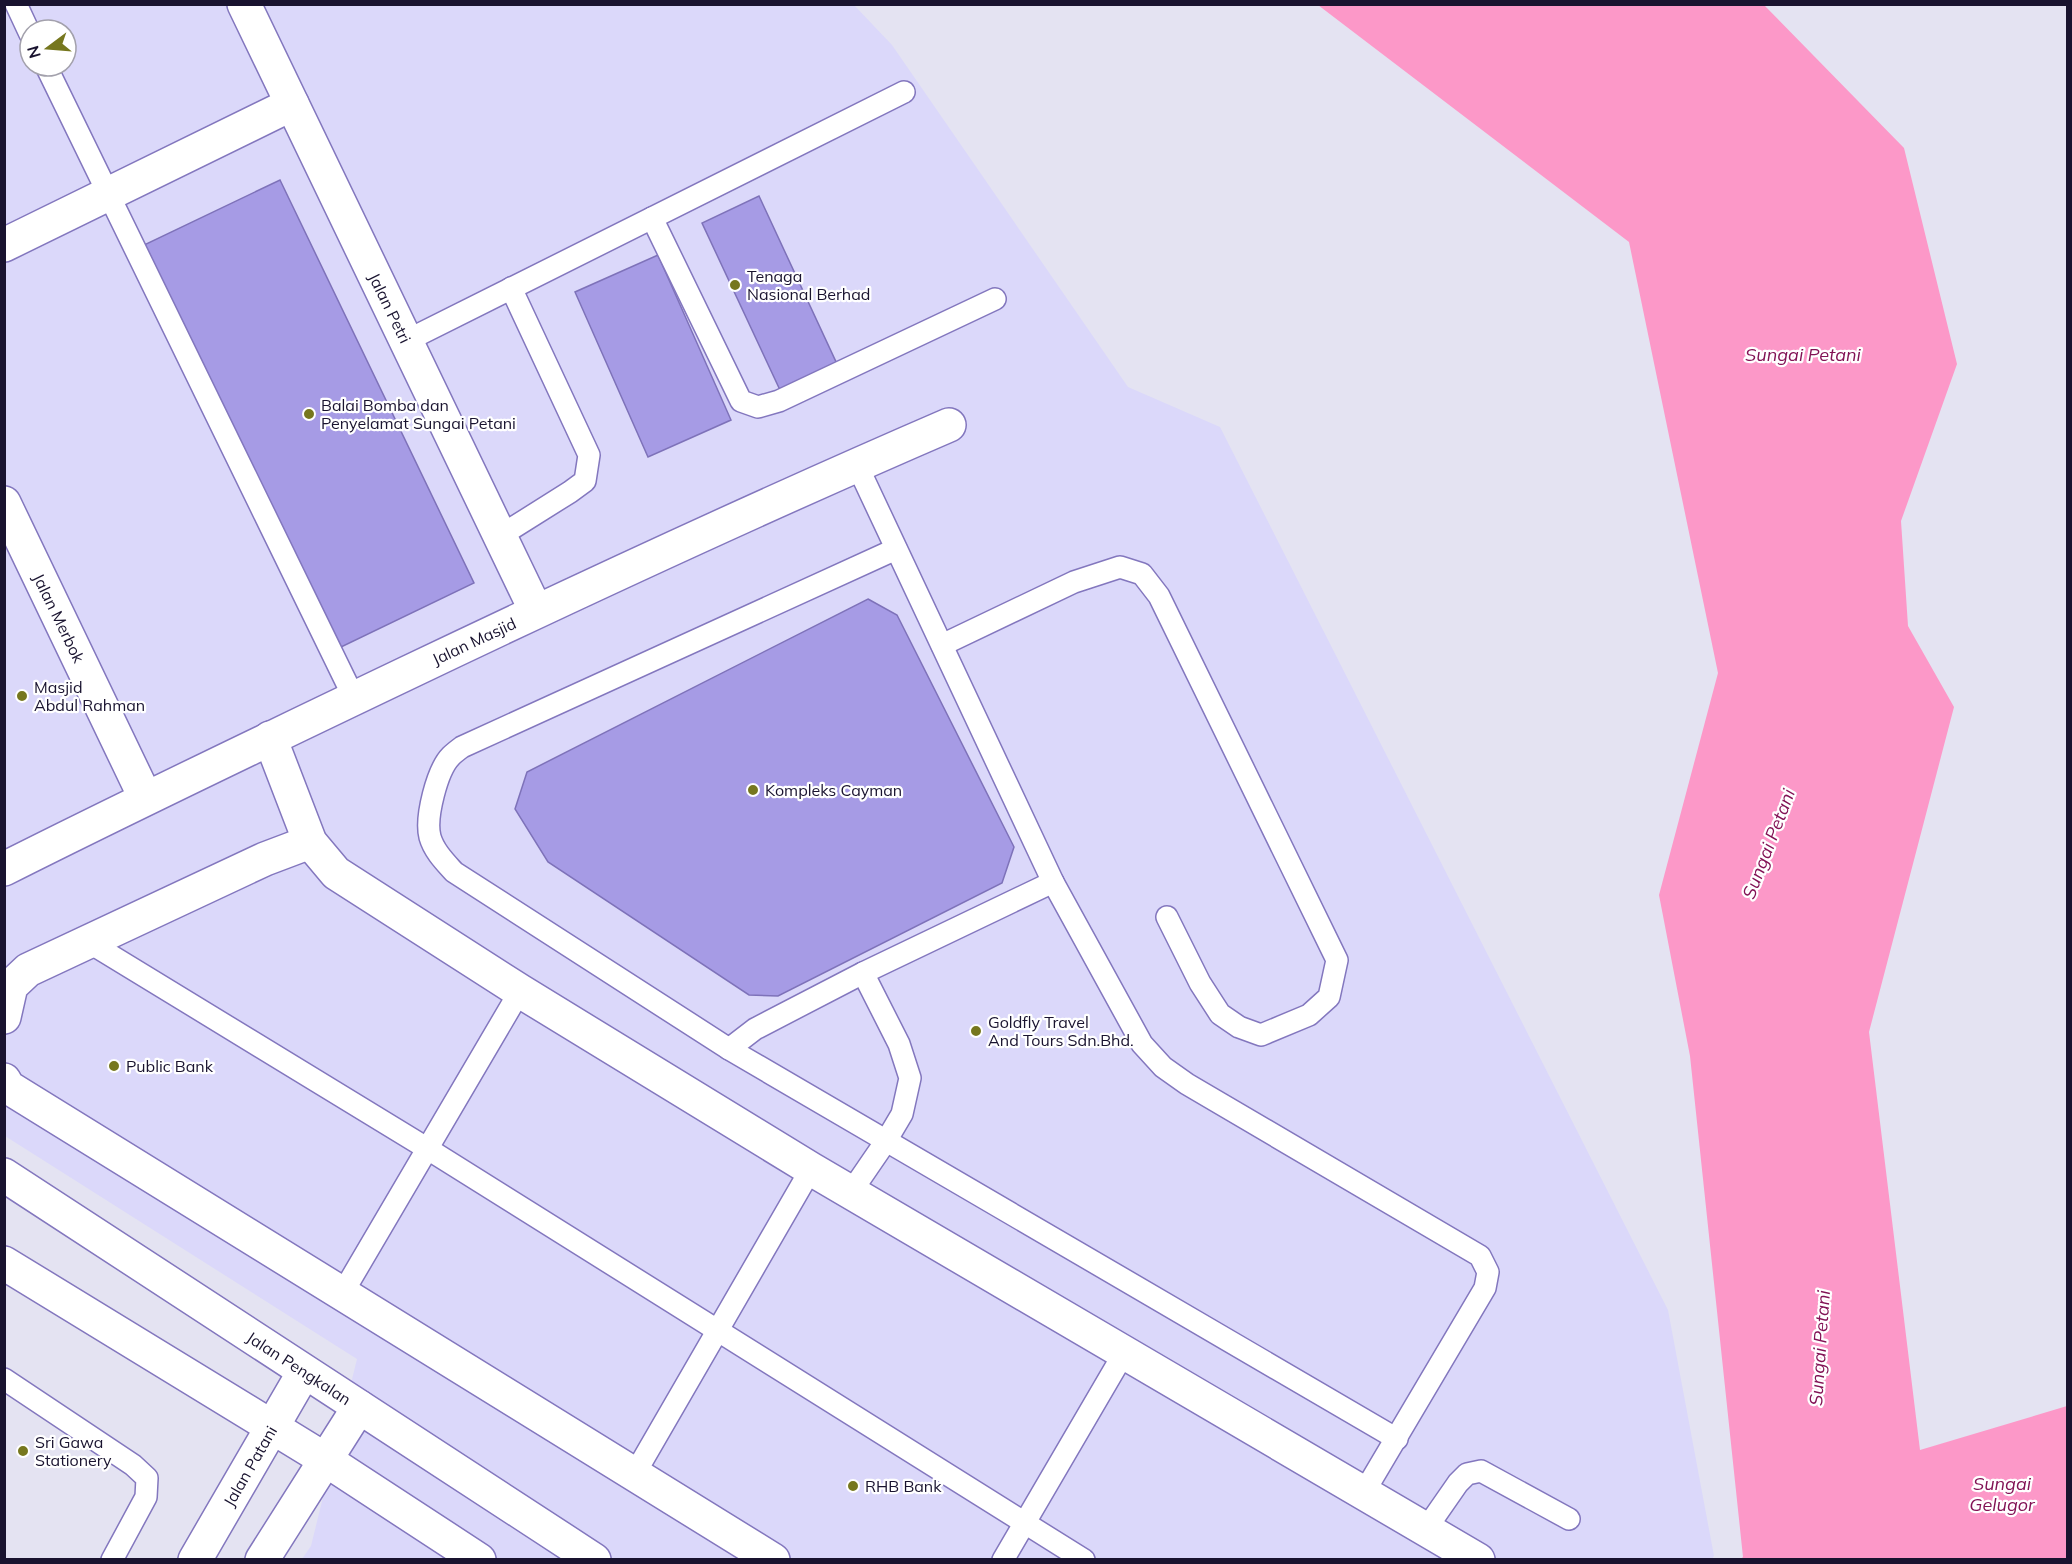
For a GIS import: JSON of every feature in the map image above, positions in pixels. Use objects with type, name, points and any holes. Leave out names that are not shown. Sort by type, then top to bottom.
[{"type":"street","name":"Jalan Petri","points":[[244,4],[536,611]]},
{"type":"street","points":[[4,244],[292,104]]},
{"type":"street","name":"Jalan Masjid","points":[[4,869],[145,797],[536,611],[949,425]]},
{"type":"street","name":"Jalan Merbok","points":[[4,503],[145,797]]},
{"type":"street","points":[[270,738],[310,842],[336,873],[520,991],[811,1169],[1478,1560]]},
{"type":"street","points":[[4,1017],[11,986],[28,970],[265,859],[310,842]]},
{"type":"street","points":[[4,1080],[8,1087],[773,1560]]},
{"type":"street","name":"Jalan Pengkalan","points":[[4,1175],[594,1560]]},
{"type":"street","points":[[4,1263],[326,1460],[479,1560]]},
{"type":"street","name":"Jalan Patani","points":[[195,1560],[304,1372]]},
{"type":"street","points":[[262,1560],[359,1407]]},
{"type":"lane","points":[[16,4],[23,18]]},
{"type":"lane","points":[[51,78],[354,698]]},
{"type":"lane","points":[[406,341],[904,92]]},
{"type":"lane","points":[[652,218],[741,401],[758,407],[779,401],[995,299]]},
{"type":"lane","points":[[500,536],[585,481],[589,454],[511,288]]},
{"type":"lane","points":[[857,465],[1053,882],[1142,1044],[1163,1067],[1187,1084],[1480,1256],[1488,1272],[1485,1288],[1363,1494]]},
{"type":"lane","points":[[896,549],[462,747],[450,757],[441,771],[428,820],[430,838],[437,852],[454,872],[729,1049],[1397,1438]]},
{"type":"lane","points":[[942,645],[1074,582],[1120,567],[1142,574],[1159,596],[1337,960],[1329,997],[1309,1015],[1261,1035],[1239,1027],[1220,1014],[1200,983],[1167,917]]},
{"type":"lane","points":[[729,1049],[755,1029],[864,973],[1053,882]]},
{"type":"lane","points":[[87,941],[428,1149],[1084,1560]]},
{"type":"lane","points":[[851,1192],[902,1114],[910,1078],[898,1044],[864,973]]},
{"type":"lane","points":[[342,1294],[520,991]]},
{"type":"lane","points":[[634,1475],[811,1169]]},
{"type":"lane","points":[[1003,1560],[1124,1353]]},
{"type":"lane","points":[[4,1379],[133,1465],[147,1478],[146,1497],[112,1560]]},
{"type":"lane","points":[[1426,1529],[1458,1483],[1467,1474],[1481,1471],[1569,1519]]},
{"type":"shaded area","points":[[4,5],[854,5],[892,45],[1128,387],[1220,427],[1668,1310],[1714,1556],[1712,1559],[302,1559],[311,1546],[357,1359],[5,1136]]},
{"type":"water","name":"Sungai Petani","points":[[1318,5],[1764,5],[1904,148],[1957,364],[1901,521],[1908,626],[1954,707],[1869,1032],[1920,1450],[2067,1406],[2067,1559],[1741,1559],[1743,1557],[1690,1056],[1659,895],[1718,673],[1629,242]]},
{"type":"building","name":"Balai Bomba dan Penyelamat Sungai Petani","points":[[280,180],[474,583],[339,648],[144,245]]},
{"type":"building","points":[[759,196],[837,364],[780,390],[702,223]]},
{"type":"building","points":[[658,255],[731,420],[648,457],[575,292]]},
{"type":"building","name":"Kompleks Cayman","points":[[868,599],[897,615],[1014,847],[1002,883],[778,996],[749,995],[548,862],[515,809],[527,772]]},
{"type":"place","name":"Tenaga Nasional Berhad","points":[[735,285]]},
{"type":"place","name":"Balai Bomba dan Penyelamat Sungai Petani","points":[[309,414]]},
{"type":"place","name":"Masjid Abdul Rahman","points":[[22,696]]},
{"type":"place","name":"Kompleks Cayman","points":[[753,790]]},
{"type":"place","name":"Goldfly Travel And Tours Sdn.Bhd.","points":[[976,1031]]},
{"type":"place","name":"Public Bank","points":[[114,1066]]},
{"type":"place","name":"Sri Gawa Stationery","points":[[23,1451]]},
{"type":"place","name":"RHB Bank","points":[[853,1486]]},
{"type":"water label","name":"Sungai Gelugor","points":[[2002,1494]]}]
